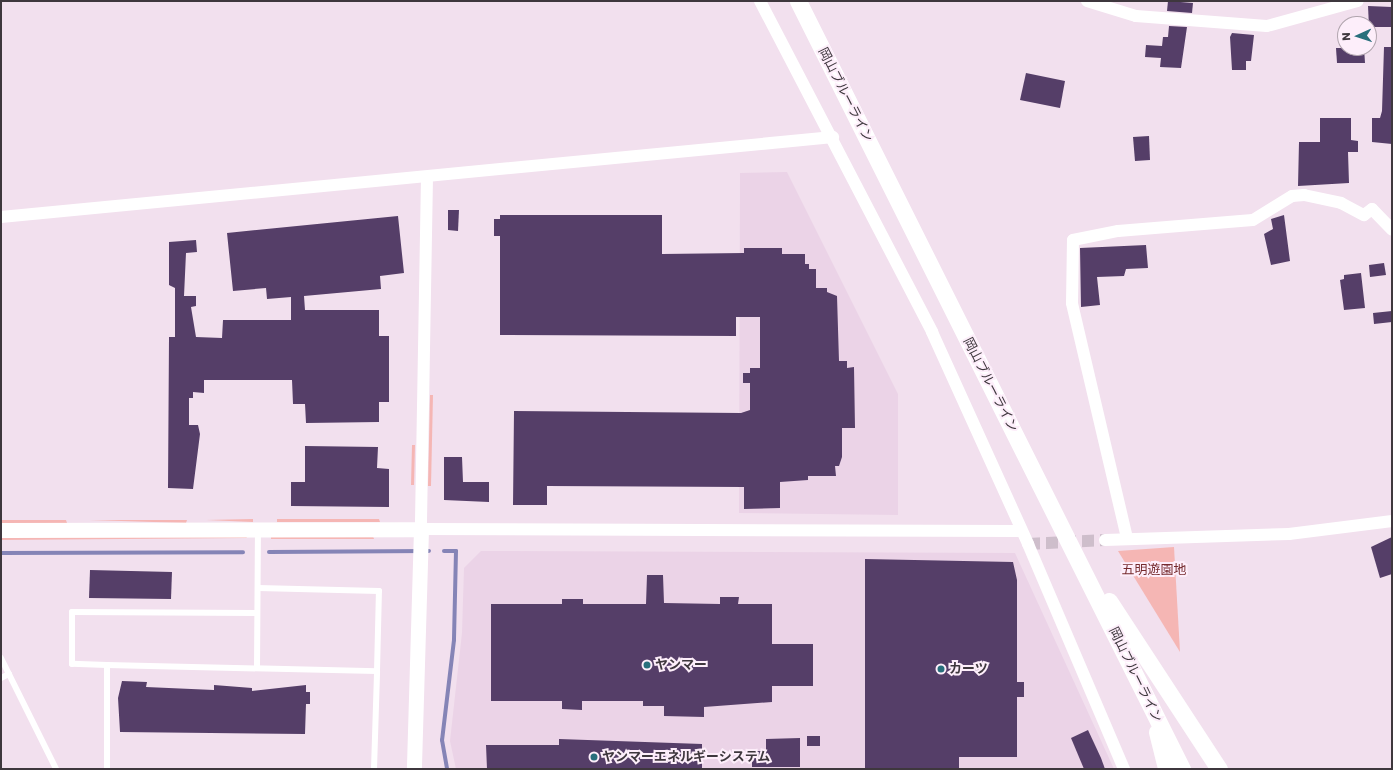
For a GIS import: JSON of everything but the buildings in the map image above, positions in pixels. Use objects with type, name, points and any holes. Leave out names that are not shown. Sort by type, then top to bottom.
[{"type":"main road","name":"岡山ブルーライン","points":[[798,1],[1182,769]]},
{"type":"main road","points":[[1056,516],[1219,769]]},
{"type":"main road","points":[[1151,707],[1166,769]]},
{"type":"street","points":[[760,1],[833,137],[932,332],[1021,531],[1124,769]]},
{"type":"street","points":[[1087,1],[1136,16],[1267,26],[1358,1]]},
{"type":"street","points":[[1,217],[833,137]]},
{"type":"street","points":[[414,769],[421,529],[427,177]]},
{"type":"street","points":[[1127,538],[1072,303],[1073,240],[1118,231],[1253,220],[1292,196],[1304,195],[1341,203],[1364,215],[1372,209],[1392,230]]},
{"type":"street","points":[[1105,540],[1127,538],[1289,534],[1392,521]]},
{"type":"street","points":[[1,530],[421,529],[1021,531]]},
{"type":"lane","points":[[257,668],[258,529]]},
{"type":"lane","points":[[258,588],[379,591],[374,769]]},
{"type":"lane","points":[[257,613],[72,612],[72,664],[377,671]]},
{"type":"lane","points":[[1,658],[56,769]]},
{"type":"lane","points":[[107,769],[108,665]]},
{"type":"lane","points":[[1,678],[9,674]]},
{"type":"shaded area","points":[[787,172],[898,394],[898,515],[739,513],[740,173]]},
{"type":"shaded area","points":[[481,551],[1015,553],[1114,769],[456,769],[450,741],[462,633],[464,568]]},
{"type":"green space","points":[[430,395],[433,395],[431,486],[428,486]]},
{"type":"green space","points":[[412,445],[415,445],[414,485],[411,485]]},
{"type":"green space","points":[[253,519],[253,522],[206,520]]},
{"type":"green space","points":[[277,519],[379,519],[380,522],[277,522]]},
{"type":"green space","points":[[1,520],[66,520],[67,523],[1,523]]},
{"type":"green space","points":[[89,520],[187,520],[186,523]]},
{"type":"green space","points":[[246,536],[247,538],[1,540],[1,537]]},
{"type":"green space","points":[[271,536],[373,536],[374,539],[271,539]]},
{"type":"green space","name":"五明遊園地","points":[[1174,547],[1180,652],[1118,551]]},
{"type":"waterway","points":[[269,552],[429,551]]},
{"type":"waterway","points":[[444,551],[456,551],[454,640],[442,740],[447,769]]},
{"type":"waterway","points":[[1,553],[243,552]]},
{"type":"tunnel","points":[[1028,544],[1105,540]]},
{"type":"place","name":"ヤンマー","points":[[647,665]]},
{"type":"place","name":"カーツ","points":[[941,669]]},
{"type":"place","name":"ヤンマーエネルギーシステム","points":[[594,757]]}]
